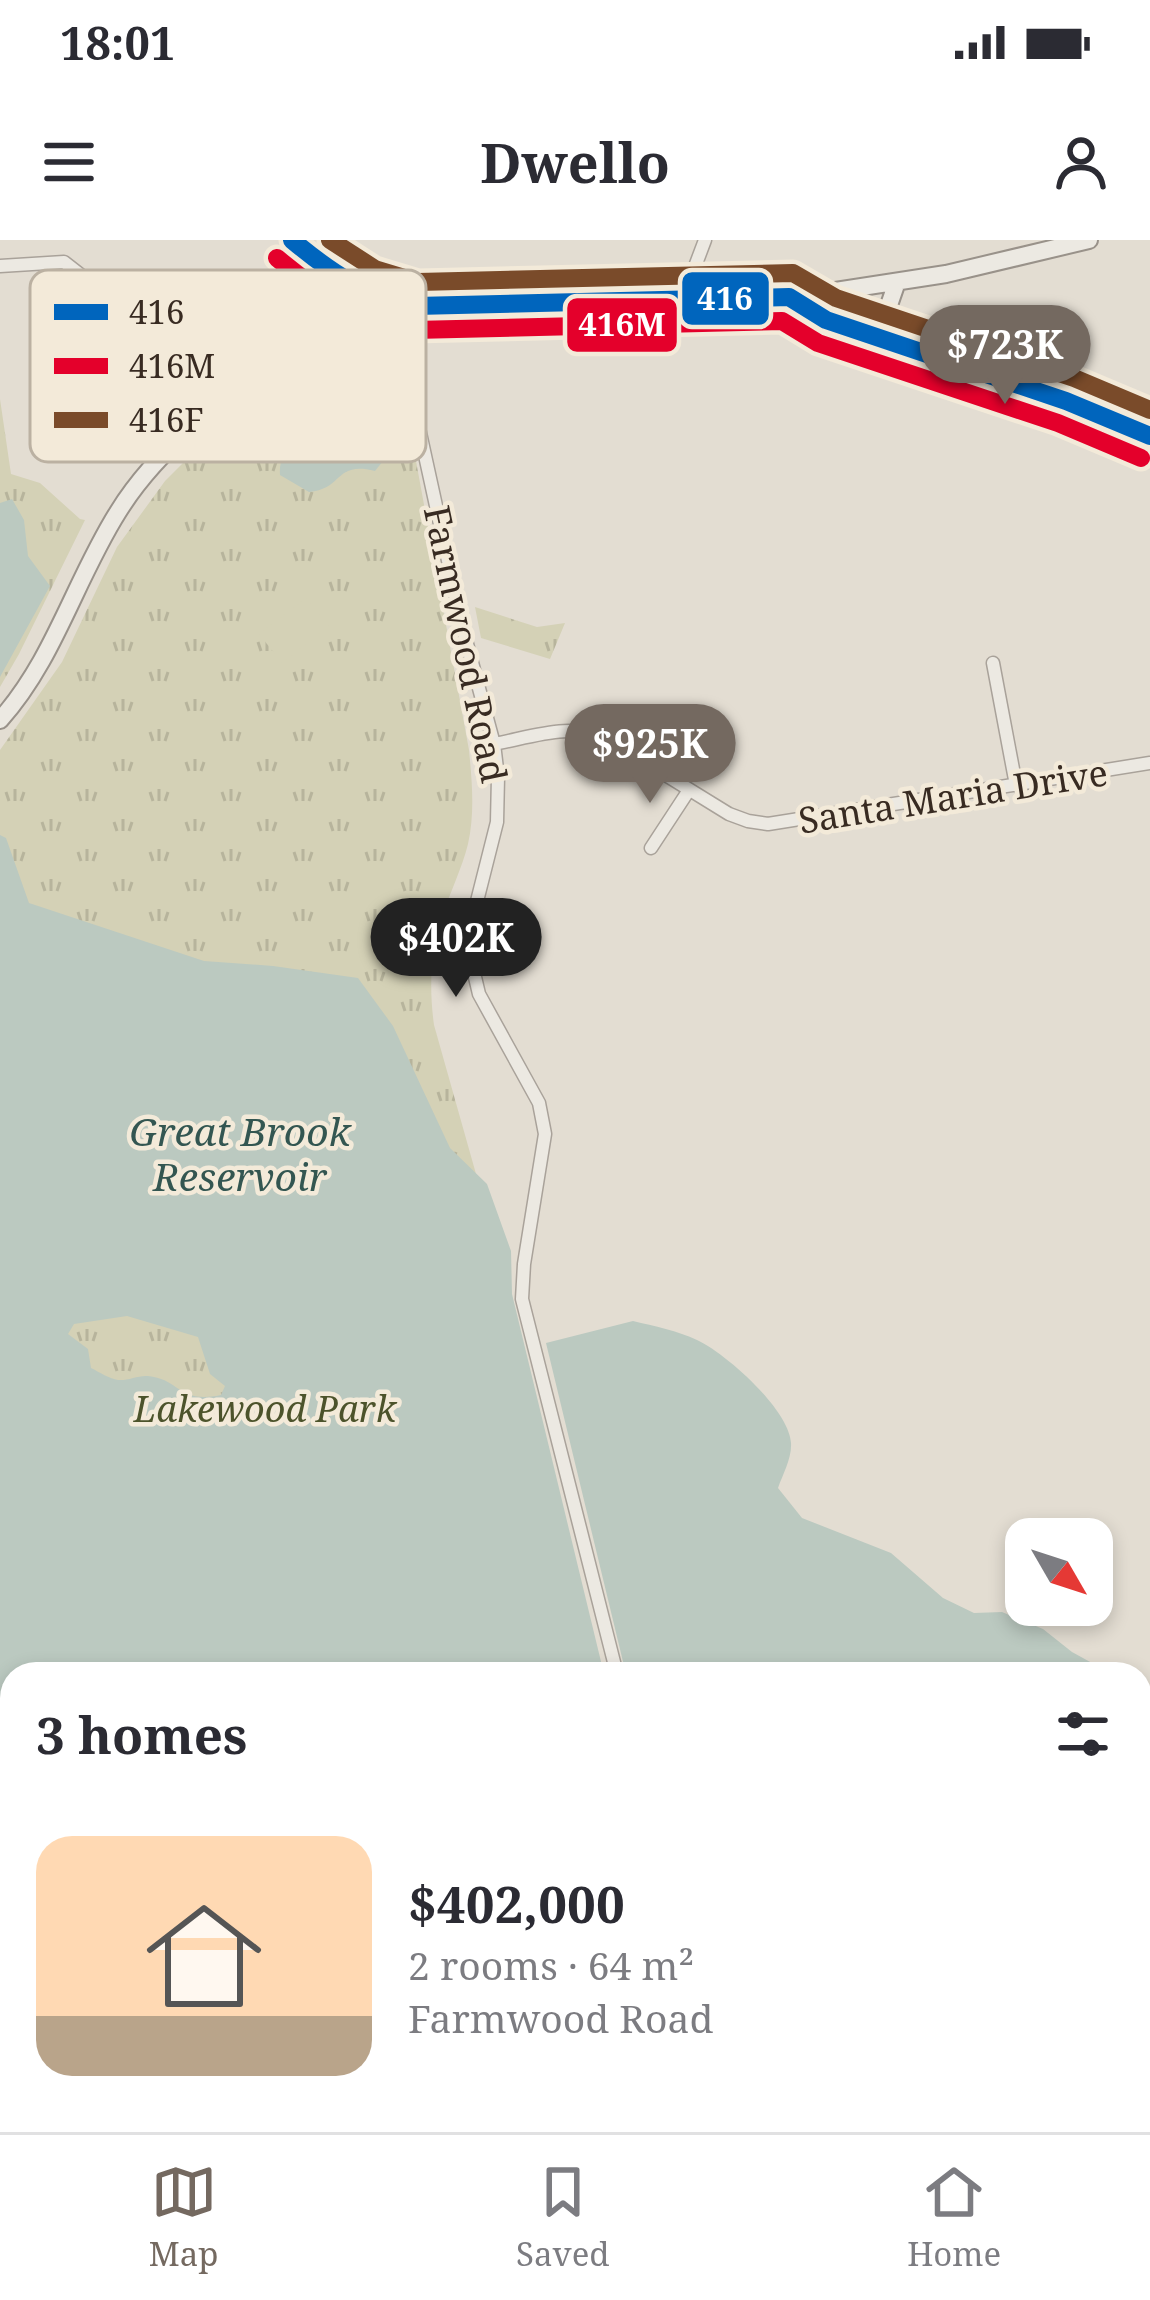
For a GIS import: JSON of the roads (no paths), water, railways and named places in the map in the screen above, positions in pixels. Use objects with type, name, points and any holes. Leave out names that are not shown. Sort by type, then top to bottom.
[{"type":"main road","points":[[426,306],[789,297],[896,282],[1089,240]]},
{"type":"main road","points":[[297,244],[329,270]]},
{"type":"main road","points":[[878,337],[896,282]]},
{"type":"main road","points":[[789,297],[817,316],[1066,400],[1150,436]]},
{"type":"main road","points":[[0,721],[41,663],[115,516],[158,462]]},
{"type":"street","points":[[682,301],[704,240]]},
{"type":"street","points":[[0,266],[64,262],[74,270]]},
{"type":"street","name":"Farmwood Road","points":[[426,460],[498,777],[496,822],[473,917],[470,956],[479,994],[538,1103],[545,1134],[522,1299],[614,1662]]},
{"type":"street","points":[[993,663],[1016,785]]},
{"type":"street","name":"Santa Maria Drive","points":[[494,744],[564,731],[589,732],[729,814],[768,824],[1150,763]]},
{"type":"street","points":[[651,848],[689,790]]},
{"type":"water","points":[[281,462],[382,462],[375,471],[345,472],[328,486],[309,492],[280,475]]},
{"type":"water","points":[[12,499],[24,520],[28,556],[50,586],[0,677],[0,503]]},
{"type":"water","name":"Great Brook Reservoir","points":[[0,835],[6,838],[29,903],[204,961],[358,978],[393,1026],[450,1148],[487,1184],[511,1251],[512,1294],[601,1662],[0,1662]],"holes":[[[127,1316],[198,1337],[210,1374],[225,1386],[221,1395],[187,1394],[148,1376],[112,1378],[91,1368],[88,1349],[68,1334],[74,1324]]]},
{"type":"water","points":[[633,1321],[710,1347],[768,1400],[791,1443],[778,1488],[802,1518],[891,1553],[943,1598],[974,1613],[1005,1613],[1005,1626],[1043,1629],[1090,1662],[623,1662],[546,1343]]},
{"type":"park label","name":"Lakewood Park","points":[[265,1408]]}]
